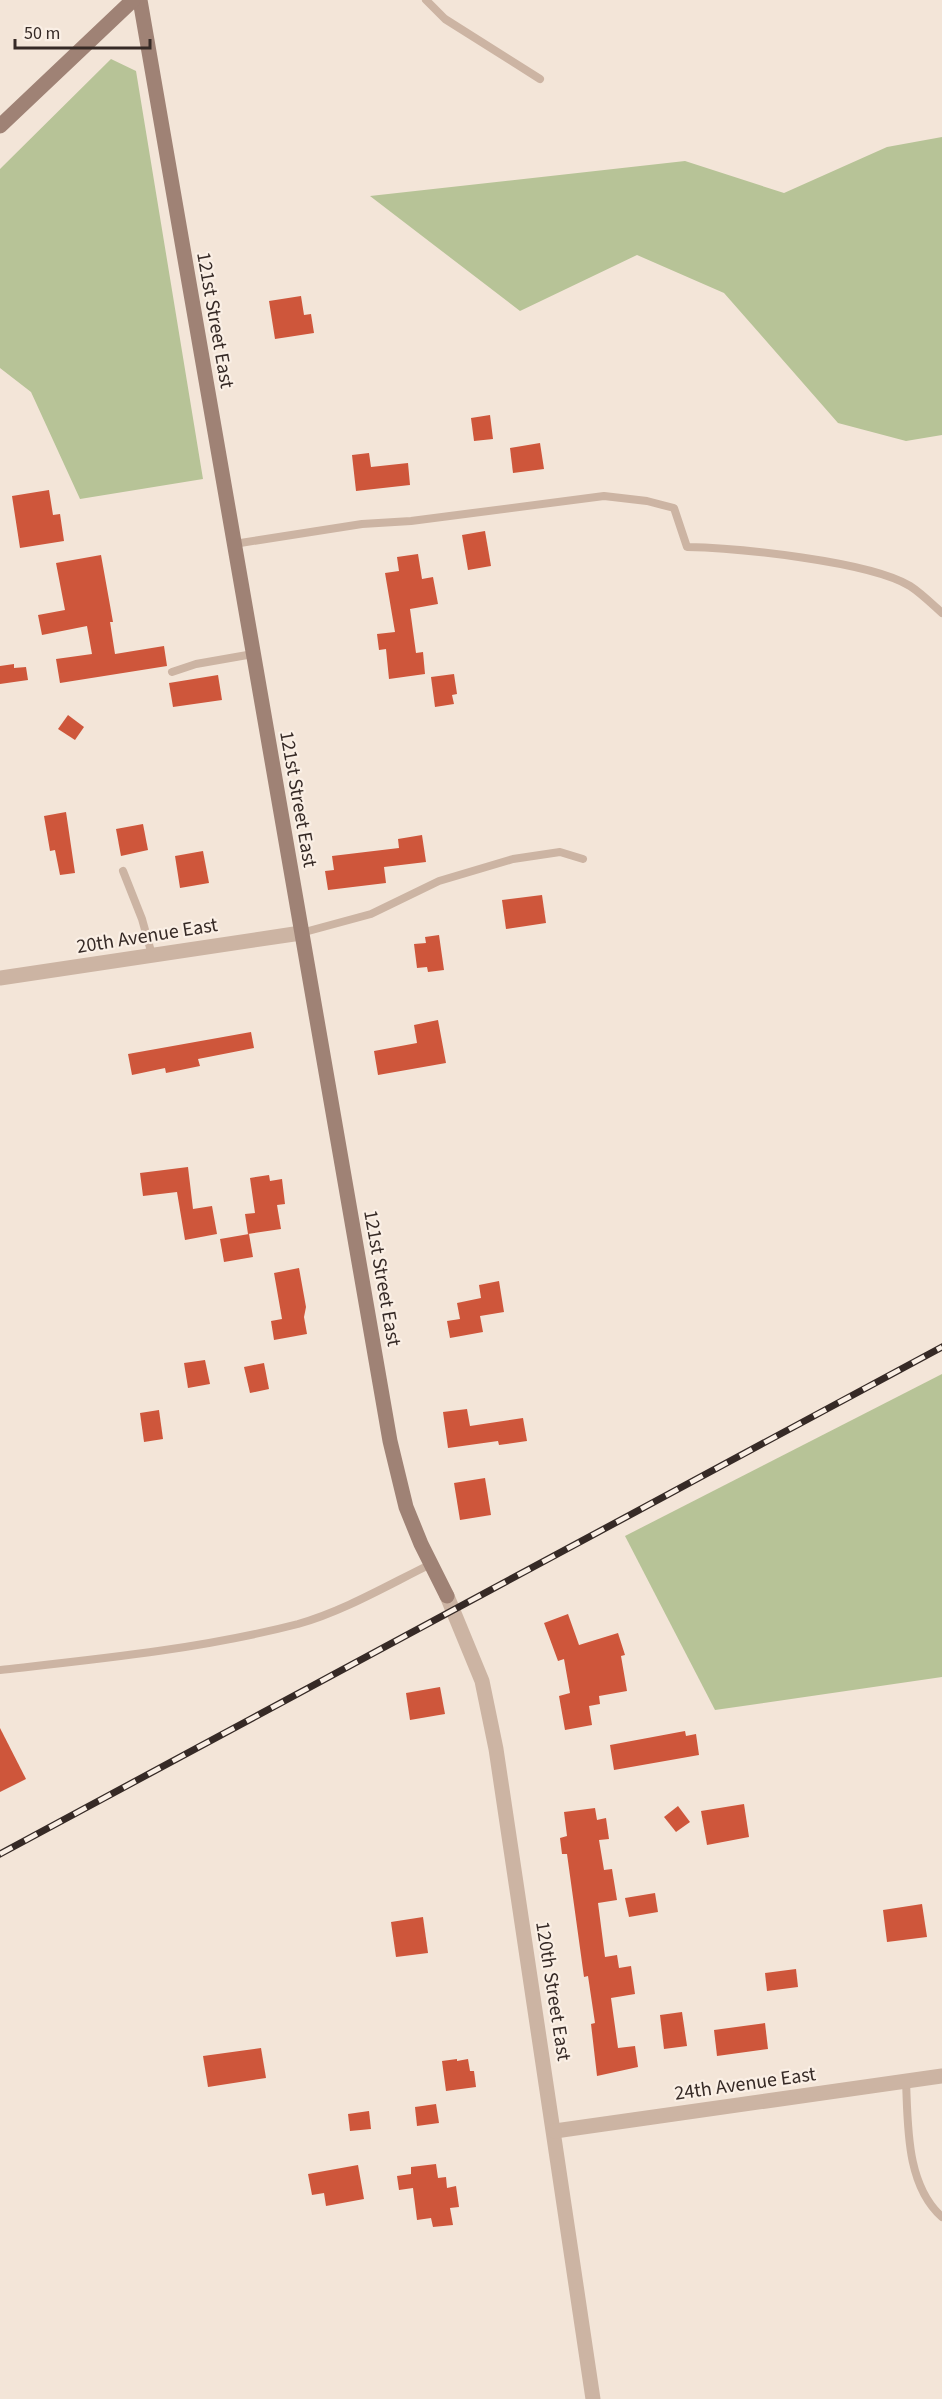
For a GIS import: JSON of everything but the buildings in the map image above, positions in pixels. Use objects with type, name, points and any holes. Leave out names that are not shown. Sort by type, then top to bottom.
[{"type":"street","points":[[0,126],[133,0]]},
{"type":"street","name":"121st Street East","points":[[140,0],[390,1441],[406,1507],[447,1596]]},
{"type":"street","name":"20th Avenue East","points":[[0,978],[301,933]]},
{"type":"street","name":"120th Street East","points":[[447,1596],[482,1682],[496,1749],[555,2131],[593,2399]]},
{"type":"street","name":"24th Avenue East","points":[[555,2131],[942,2076]]},
{"type":"lane","points":[[426,0],[445,19],[540,79]]},
{"type":"lane","points":[[234,544],[362,524],[411,521],[604,496],[647,501],[674,508],[687,547],[716,548],[832,564],[884,575],[910,586],[942,613]]},
{"type":"lane","points":[[172,672],[196,664],[253,654]]},
{"type":"lane","points":[[301,933],[371,914],[439,881],[513,859],[560,852],[583,859]]},
{"type":"lane","points":[[123,871],[142,919],[152,955]]},
{"type":"lane","points":[[0,1670],[212,1642],[299,1623],[349,1605],[431,1564]]},
{"type":"lane","points":[[906,2081],[908,2132],[915,2172],[923,2193],[942,2217]]},
{"type":"green space","points":[[111,59],[136,71],[203,479],[80,499],[31,392],[0,368],[0,169]]},
{"type":"green space","points":[[942,137],[942,435],[906,441],[838,423],[724,293],[637,255],[520,311],[370,196],[685,161],[784,193],[887,147]]},
{"type":"green space","points":[[942,1374],[942,1677],[715,1710],[625,1536]]},
{"type":"railway","points":[[0,1854],[942,1347]]}]
